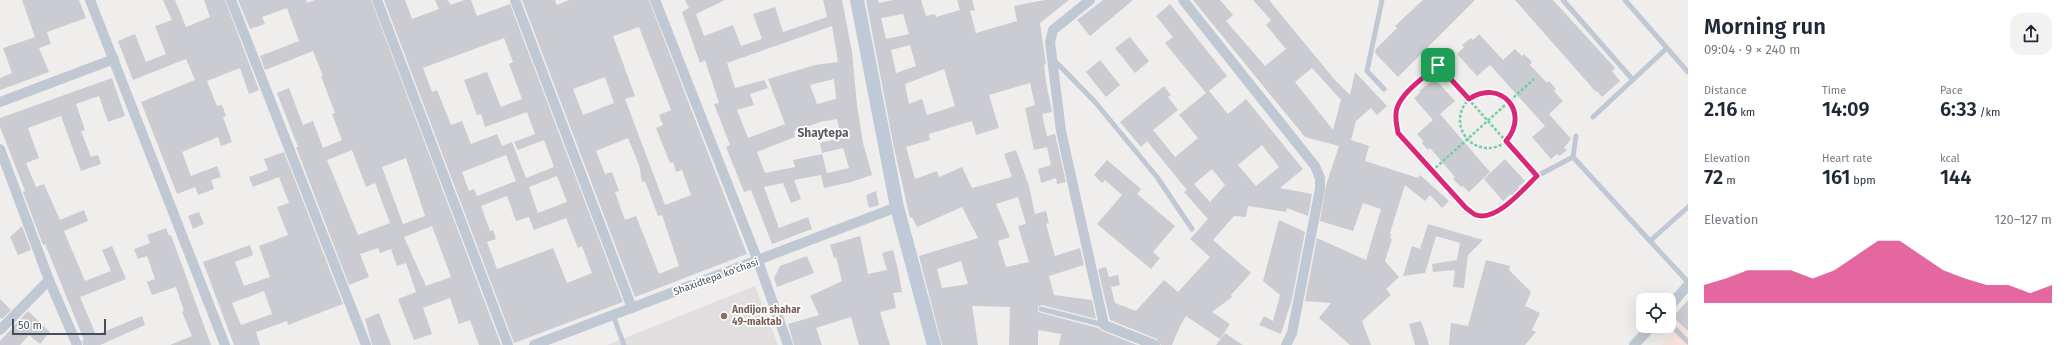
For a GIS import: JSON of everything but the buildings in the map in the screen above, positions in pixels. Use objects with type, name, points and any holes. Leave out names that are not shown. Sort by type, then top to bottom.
[{"type":"street","points":[[90,0],[226,345]]},
{"type":"street","points":[[231,0],[366,345]]},
{"type":"street","points":[[377,0],[508,345]]},
{"type":"street","points":[[515,0],[632,308]]},
{"type":"street","points":[[655,0],[758,261],[788,345]]},
{"type":"street","points":[[856,0],[897,207],[934,345]]},
{"type":"street","points":[[1090,0],[1053,30],[1050,42],[1061,131],[1104,325],[1155,345]]},
{"type":"street","points":[[1183,0],[1315,166],[1320,178],[1320,189],[1292,333],[1286,345]]},
{"type":"street","points":[[0,102],[114,59]]},
{"type":"street","points":[[1,155],[49,280],[77,345]]},
{"type":"street","name":"Shaxidtepa ko'chasi","points":[[534,345],[897,207]]},
{"type":"street","points":[[0,330],[49,280]]},
{"type":"street","points":[[1676,299],[1688,285]]},
{"type":"street","points":[[1634,345],[1645,333]]},
{"type":"lane","points":[[1382,0],[1367,71],[1384,89]]},
{"type":"lane","points":[[1563,0],[1634,80]]},
{"type":"lane","points":[[1625,0],[1688,72]]},
{"type":"lane","points":[[1593,117],[1667,48]]},
{"type":"lane","points":[[1053,59],[1095,102],[1157,177],[1192,229]]},
{"type":"lane","points":[[1573,157],[1576,136]]},
{"type":"lane","points":[[1537,176],[1573,157]]},
{"type":"lane","points":[[1573,157],[1688,282]]},
{"type":"lane","points":[[1650,241],[1688,207]]},
{"type":"lane","points":[[1041,309],[1104,325]]},
{"type":"lane","points":[[613,315],[624,345]]},
{"type":"lane","points":[[1676,330],[1688,342]]},
{"type":"path","points":[[1438,65],[1469,99],[1537,176],[1501,210],[1489,216],[1476,215],[1466,208],[1398,133],[1396,120],[1397,108],[1403,97],[1438,65]]},
{"type":"path","points":[[1432,171],[1534,79]]},
{"type":"path","points":[[1489,92],[1502,96],[1509,101],[1516,117],[1512,134],[1506,141],[1498,146],[1489,148],[1479,147],[1468,139],[1460,126],[1460,116],[1463,107],[1469,99],[1476,94],[1489,92]]},
{"type":"shaded area","name":"Andijon shahar 49-maktab","points":[[755,286],[778,345],[607,345]]},
{"type":"shaded area","points":[[1688,315],[1688,345],[1662,345],[1672,333],[1676,333],[1676,329]]},
{"type":"place","name":"Andijon shahar 49-maktab","points":[[724,316]]},
{"type":"district","name":"Shaytepa","points":[[823,133]]},
{"type":"route","points":[[1438,65],[1469,99],[1476,94],[1485,92],[1502,96],[1509,101],[1514,109],[1516,117],[1512,134],[1506,141],[1537,176],[1501,210],[1489,216],[1476,215],[1466,208],[1398,133],[1396,120],[1397,108],[1403,97],[1438,65]]}]
